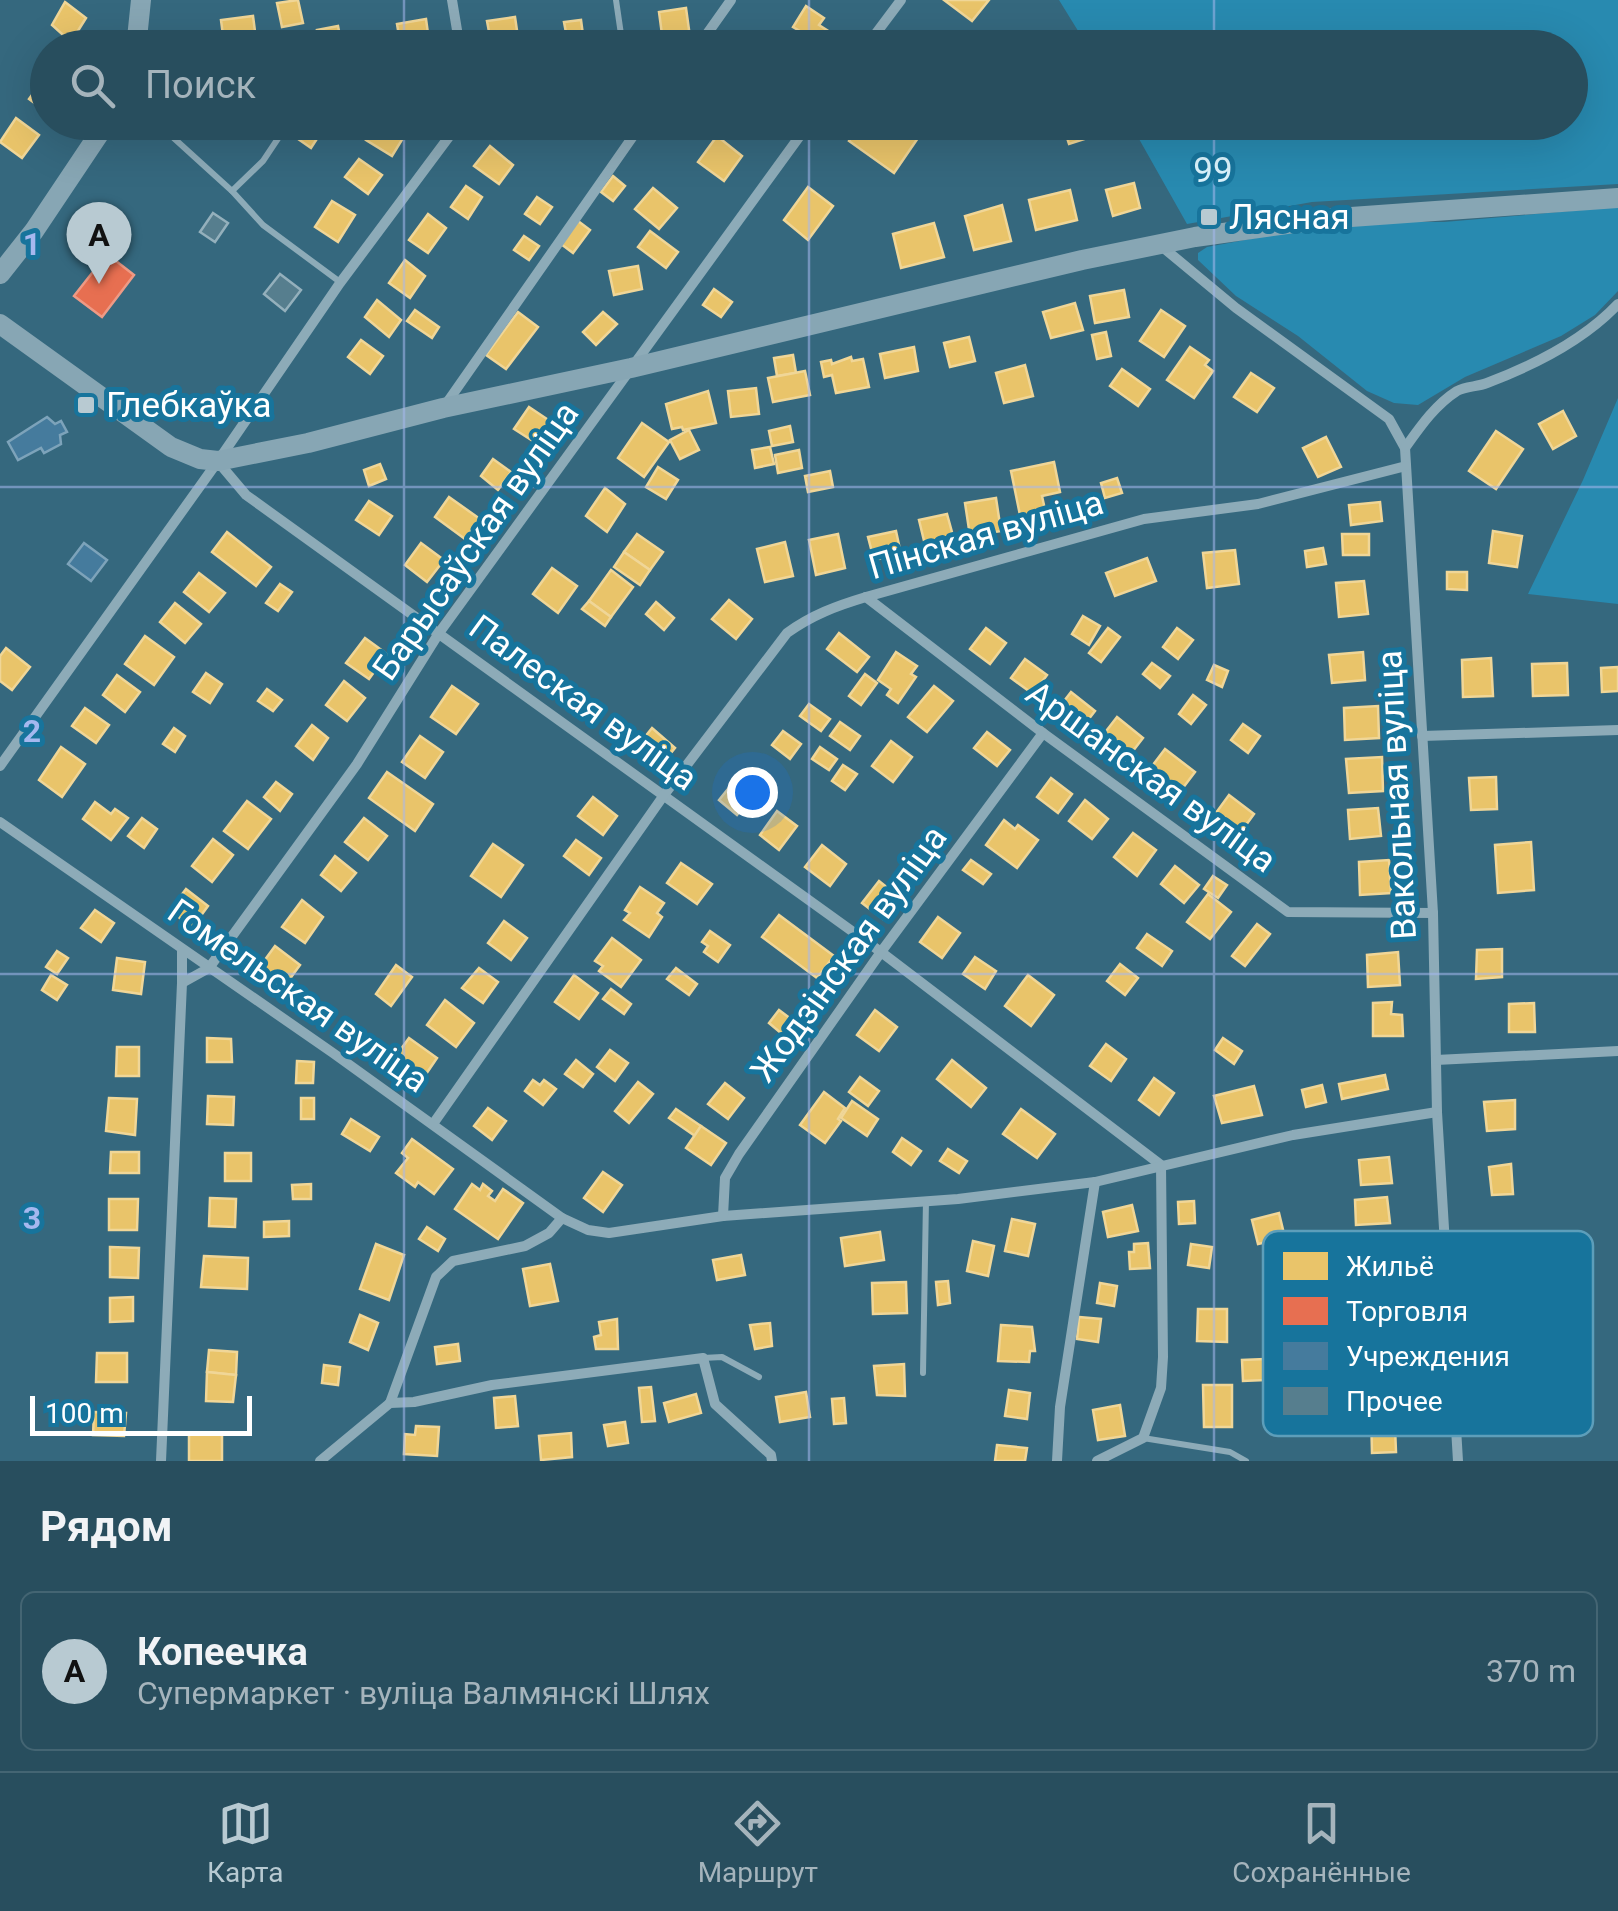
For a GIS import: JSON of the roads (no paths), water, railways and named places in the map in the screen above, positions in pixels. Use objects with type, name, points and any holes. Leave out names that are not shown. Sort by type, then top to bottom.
[{"type":"main road","points":[[138,30],[142,0]]},
{"type":"main road","points":[[0,274],[95,140]]},
{"type":"main road","points":[[0,324],[171,447],[200,459],[218,461],[1159,244],[1323,219],[1618,198]]},
{"type":"street","points":[[452,0],[457,30]]},
{"type":"street","points":[[710,30],[731,0]]},
{"type":"street","points":[[878,30],[901,0]]},
{"type":"street","points":[[0,766],[340,283],[447,140]]},
{"type":"street","points":[[443,408],[630,140]]},
{"type":"street","name":"Барысаўская вуліца","points":[[182,983],[209,968],[358,764],[438,633],[797,140]]},
{"type":"street","points":[[1159,244],[1236,308],[1389,419],[1405,448],[1434,411],[1460,389],[1483,385],[1530,364],[1605,318],[1618,304]]},
{"type":"street","name":"Вакольная вуліца","points":[[1405,448],[1433,913],[1444,1231]]},
{"type":"street","name":"Палеская вуліца","points":[[218,461],[246,495],[882,952],[1160,1165]]},
{"type":"street","name":"Пінская вуліца","points":[[433,1124],[664,795],[787,633],[822,610],[1144,520],[1258,504],[1406,466]]},
{"type":"street","name":"Аршанская вуліца","points":[[866,597],[1043,733],[1288,912],[1433,913]]},
{"type":"street","points":[[1422,736],[1618,730]]},
{"type":"street","name":"Жодзінская вуліца","points":[[723,1216],[725,1178],[739,1154],[1043,733]]},
{"type":"street","name":"Гомельская вуліца","points":[[0,822],[562,1218],[588,1230],[608,1234],[723,1216],[958,1199],[1095,1182],[1293,1136],[1437,1112]]},
{"type":"street","points":[[161,1461],[182,948]]},
{"type":"street","points":[[1436,1060],[1618,1050]]},
{"type":"street","points":[[1097,1461],[1143,1438],[1161,1388],[1160,1165]]},
{"type":"street","points":[[1057,1461],[1060,1407],[1095,1182]]},
{"type":"street","points":[[320,1461],[390,1403],[436,1277],[453,1261],[525,1246],[549,1233],[562,1218]]},
{"type":"street","points":[[390,1403],[414,1402],[492,1385],[704,1358],[715,1404],[771,1455],[772,1461]]},
{"type":"street","name":"Вакольная вуліца","points":[[1456,1436],[1458,1461]]},
{"type":"lane","points":[[616,0],[620,30]]},
{"type":"lane","points":[[176,140],[263,225],[340,283]]},
{"type":"lane","points":[[232,192],[263,161],[276,140]]},
{"type":"lane","points":[[922,1374],[926,1199]]},
{"type":"lane","points":[[704,1358],[722,1357],[759,1377]]},
{"type":"lane","points":[[1143,1438],[1230,1452],[1246,1461]]},
{"type":"place","name":"Лясная","points":[[1209,217]]},
{"type":"place","name":"Копеечка","points":[[99,284]]},
{"type":"place","name":"Глебкаўка","points":[[86,405]]},
{"type":"park label","name":"99","points":[[1213,170]]}]
